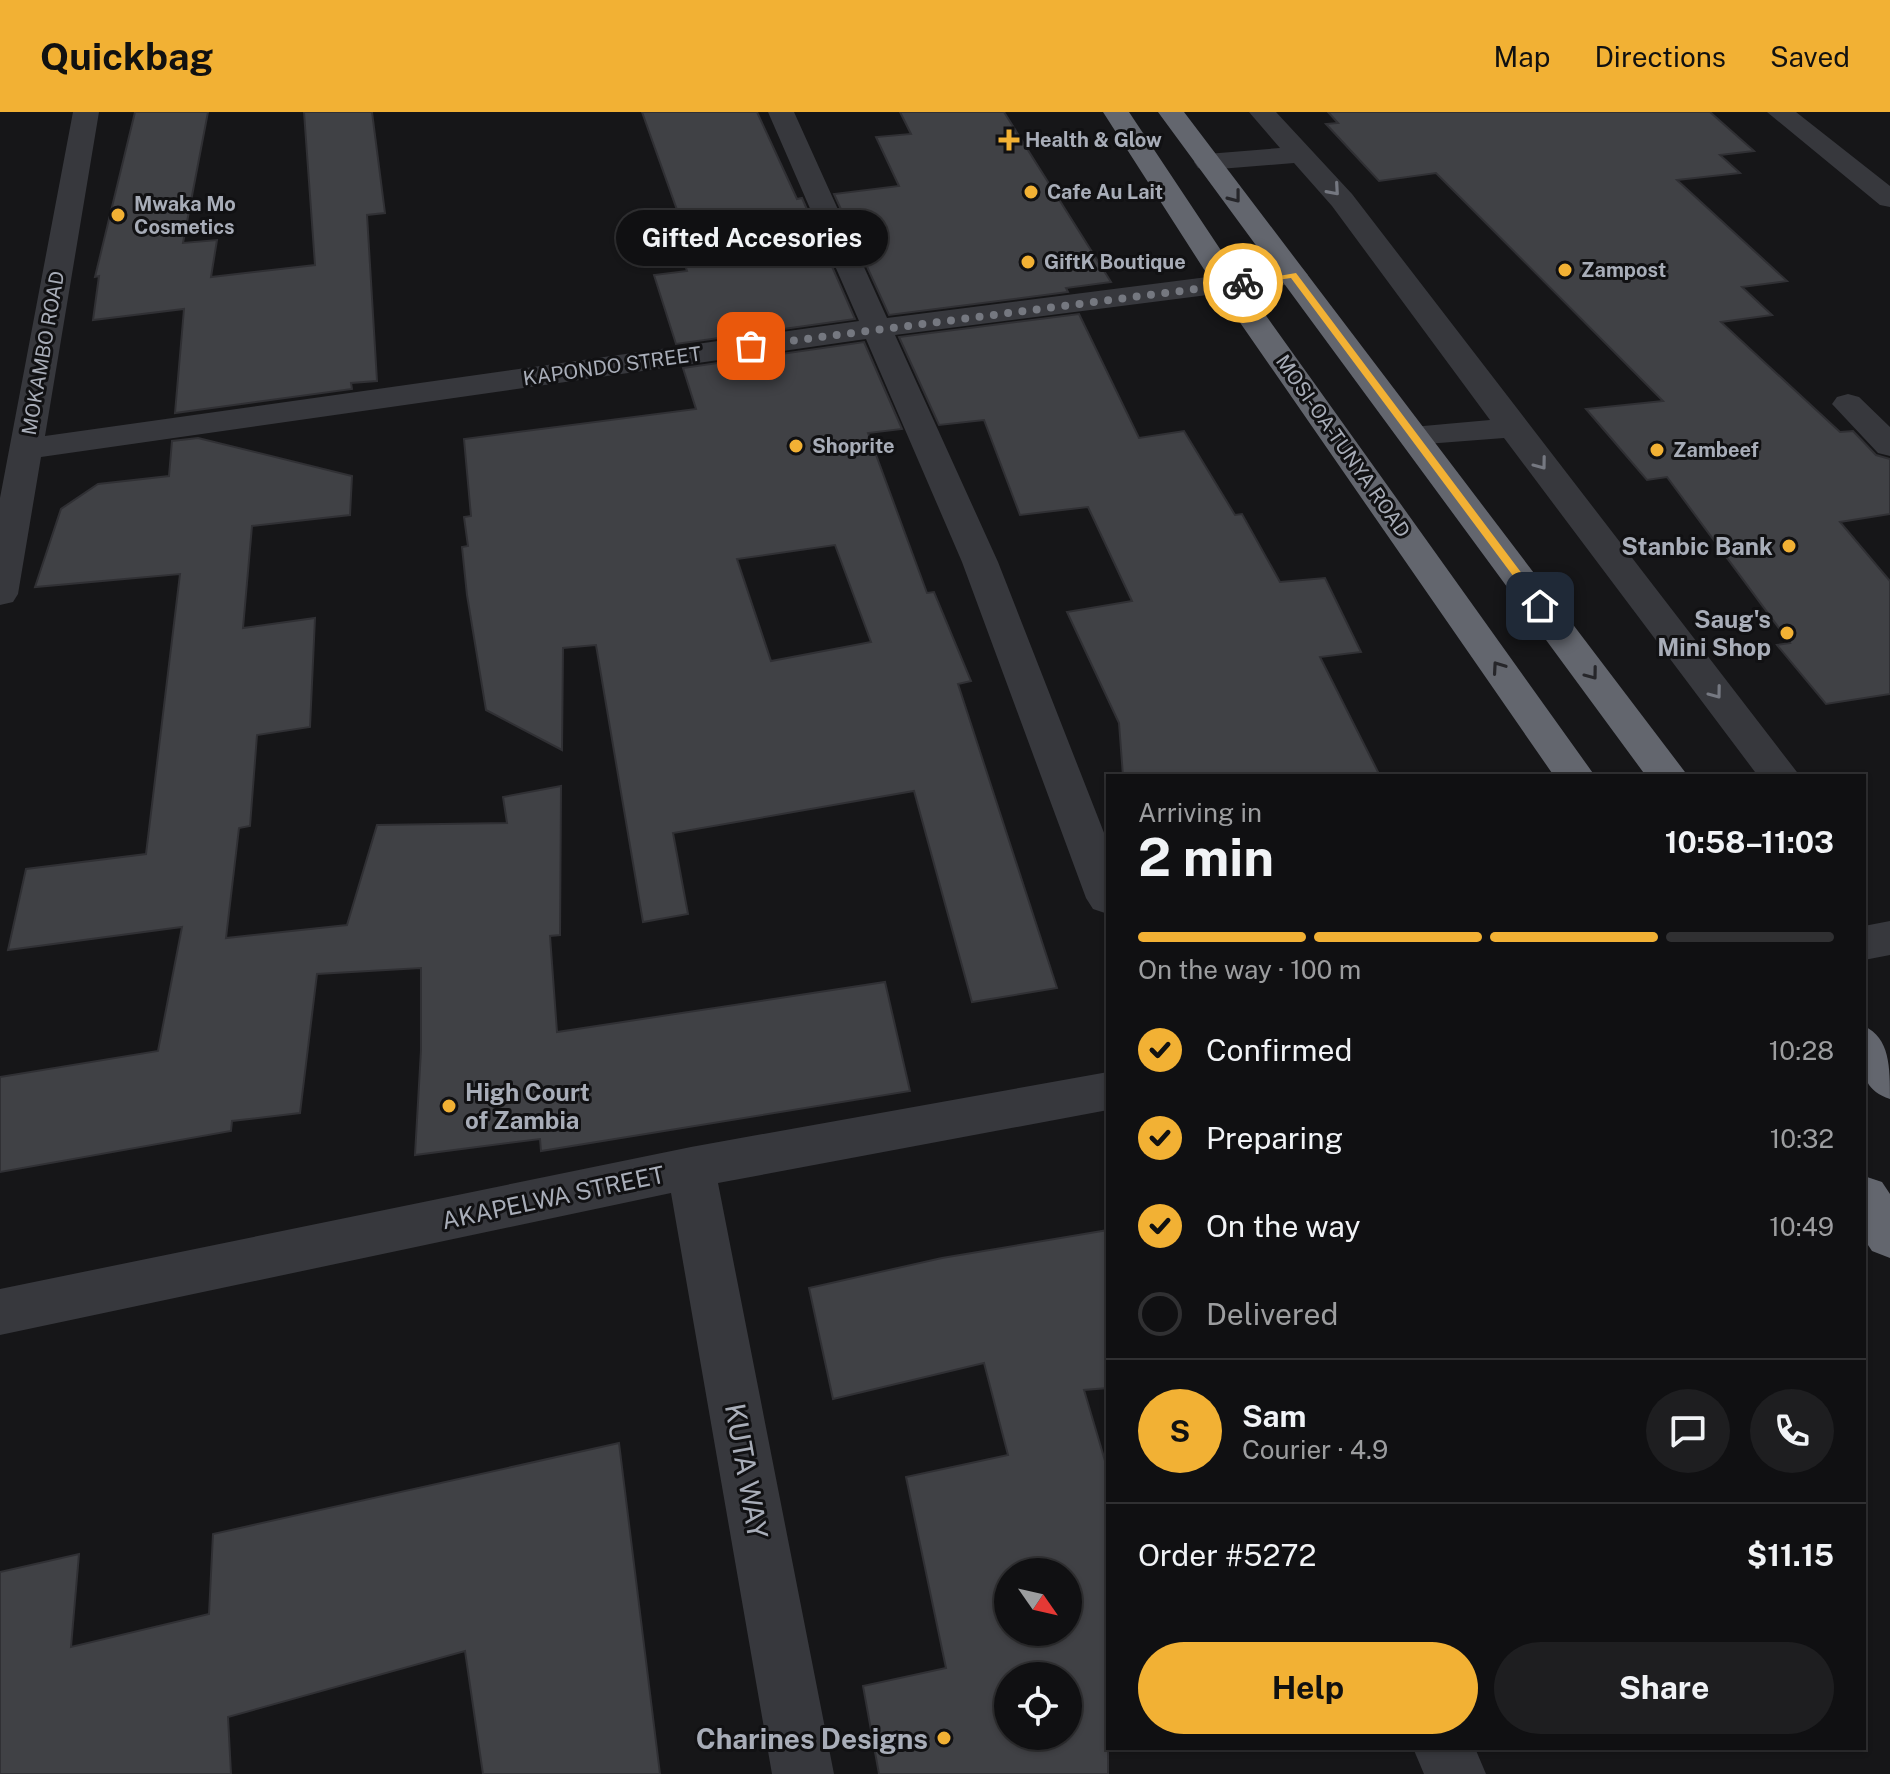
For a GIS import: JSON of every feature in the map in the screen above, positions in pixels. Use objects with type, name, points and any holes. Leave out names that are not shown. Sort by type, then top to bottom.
[{"type":"highway","name":"MOSI-OA-TUNYA ROAD","points":[[1116,112],[1229,285],[1574,774]]},
{"type":"highway","points":[[1171,112],[1667,774]]},
{"type":"highway","points":[[1866,1047],[1890,1080]]},
{"type":"highway","points":[[1866,1200],[1890,1236]]},
{"type":"street","name":"MOKAMBO ROAD","points":[[0,594],[86,112]]},
{"type":"street","points":[[781,112],[980,562],[1106,893]]},
{"type":"street","points":[[1262,112],[1342,200],[1778,774]]},
{"type":"street","points":[[1780,112],[1890,199]]},
{"type":"street","points":[[1207,162],[1302,154]]},
{"type":"street","name":"KAPONDO STREET","points":[[26,449],[877,328],[1293,275]]},
{"type":"street","points":[[1848,404],[1890,446]]},
{"type":"street","points":[[1413,435],[1513,428]]},
{"type":"street","points":[[1866,943],[1890,938]]},
{"type":"street","name":"AKAPELWA STREET","points":[[0,1312],[691,1168],[1106,1091]]},
{"type":"street","name":"KUTA WAY","points":[[691,1168],[803,1774]]},
{"type":"street","points":[[1445,1750],[1455,1774]]},
{"type":"building","points":[[135,112],[208,112],[183,243],[217,240],[211,277],[315,265],[304,112],[372,112],[385,213],[367,215],[377,381],[351,383],[352,389],[175,413],[184,309],[93,320],[99,276],[95,277]]},
{"type":"building","points":[[642,112],[757,112],[797,199],[802,198],[855,319],[676,344],[654,275],[687,271],[667,211],[677,210]]},
{"type":"building","points":[[900,112],[1004,112],[1111,282],[1066,288],[1068,292],[889,315],[834,194],[899,186],[876,137],[911,134]]},
{"type":"building","points":[[1328,112],[1710,112],[1754,151],[1720,155],[1740,173],[1677,180],[1787,281],[1742,287],[1772,315],[1721,322],[1840,432],[1853,431],[1876,455],[1890,459],[1890,514],[1840,522],[1890,581],[1890,694],[1826,704],[1777,645],[1790,643],[1667,477],[1647,480],[1586,409],[1663,401],[1436,173],[1379,181],[1326,124],[1338,123]]},
{"type":"building","points":[[1079,314],[1139,438],[1184,431],[1235,515],[1242,514],[1280,582],[1325,578],[1361,652],[1320,657],[1379,774],[1123,774],[1119,723],[1067,612],[1132,601],[1088,507],[1020,515],[984,420],[939,425],[899,337]]},
{"type":"building","points":[[864,342],[902,429],[868,433],[927,593],[934,592],[971,681],[958,684],[1057,988],[972,1002],[914,791],[673,833],[688,914],[643,922],[596,645],[563,648],[562,750],[486,710],[462,547],[468,546],[464,517],[471,516],[464,439],[696,409],[683,368]],"holes":[[[835,545],[871,642],[771,661],[737,559]]]},
{"type":"building","points":[[198,438],[352,476],[350,515],[252,526],[243,628],[315,618],[310,727],[257,735],[250,826],[239,828],[226,938],[347,925],[377,825],[507,823],[503,797],[561,786],[560,935],[550,936],[557,1032],[885,982],[910,1091],[541,1151],[540,1139],[415,1155],[421,1050],[421,968],[317,974],[300,1113],[232,1121],[231,1131],[0,1172],[0,1077],[158,1051],[182,927],[8,950],[26,869],[146,854],[180,574],[35,587],[61,509],[98,484],[169,476],[172,441]]},
{"type":"building","points":[[1106,1230],[1106,1388],[1084,1390],[1106,1464],[1108,1774],[879,1774],[863,1686],[946,1668],[906,1477],[1008,1455],[984,1363],[833,1399],[809,1288],[942,1258]]},
{"type":"building","points":[[619,1443],[660,1774],[483,1774],[465,1651],[228,1717],[231,1774],[0,1774],[0,1572],[79,1554],[71,1647],[209,1614],[213,1534]]},
{"type":"way so far","points":[[751,346],[1243,283]]},
{"type":"place","name":"Health & Glow","points":[[1009,140]]},
{"type":"place","name":"Cafe Au Lait","points":[[1031,192]]},
{"type":"place","name":"Mwaka Mo Cosmetics","points":[[118,215]]},
{"type":"place","name":"GiftK Boutique","points":[[1028,262]]},
{"type":"place","name":"Zampost","points":[[1565,270]]},
{"type":"place","name":"Gifted Accesories","points":[[751,346]]},
{"type":"place","name":"Shoprite","points":[[796,446]]},
{"type":"place","name":"Zambeef","points":[[1657,450]]},
{"type":"place","name":"Stanbic Bank","points":[[1789,546]]},
{"type":"place","name":"Saug's Mini Shop","points":[[1787,633]]},
{"type":"place","name":"High Court of Zambia","points":[[449,1106]]},
{"type":"place","name":"Charines Designs","points":[[944,1738]]},
{"type":"route","points":[[1243,283],[1293,275],[1540,606]]}]
